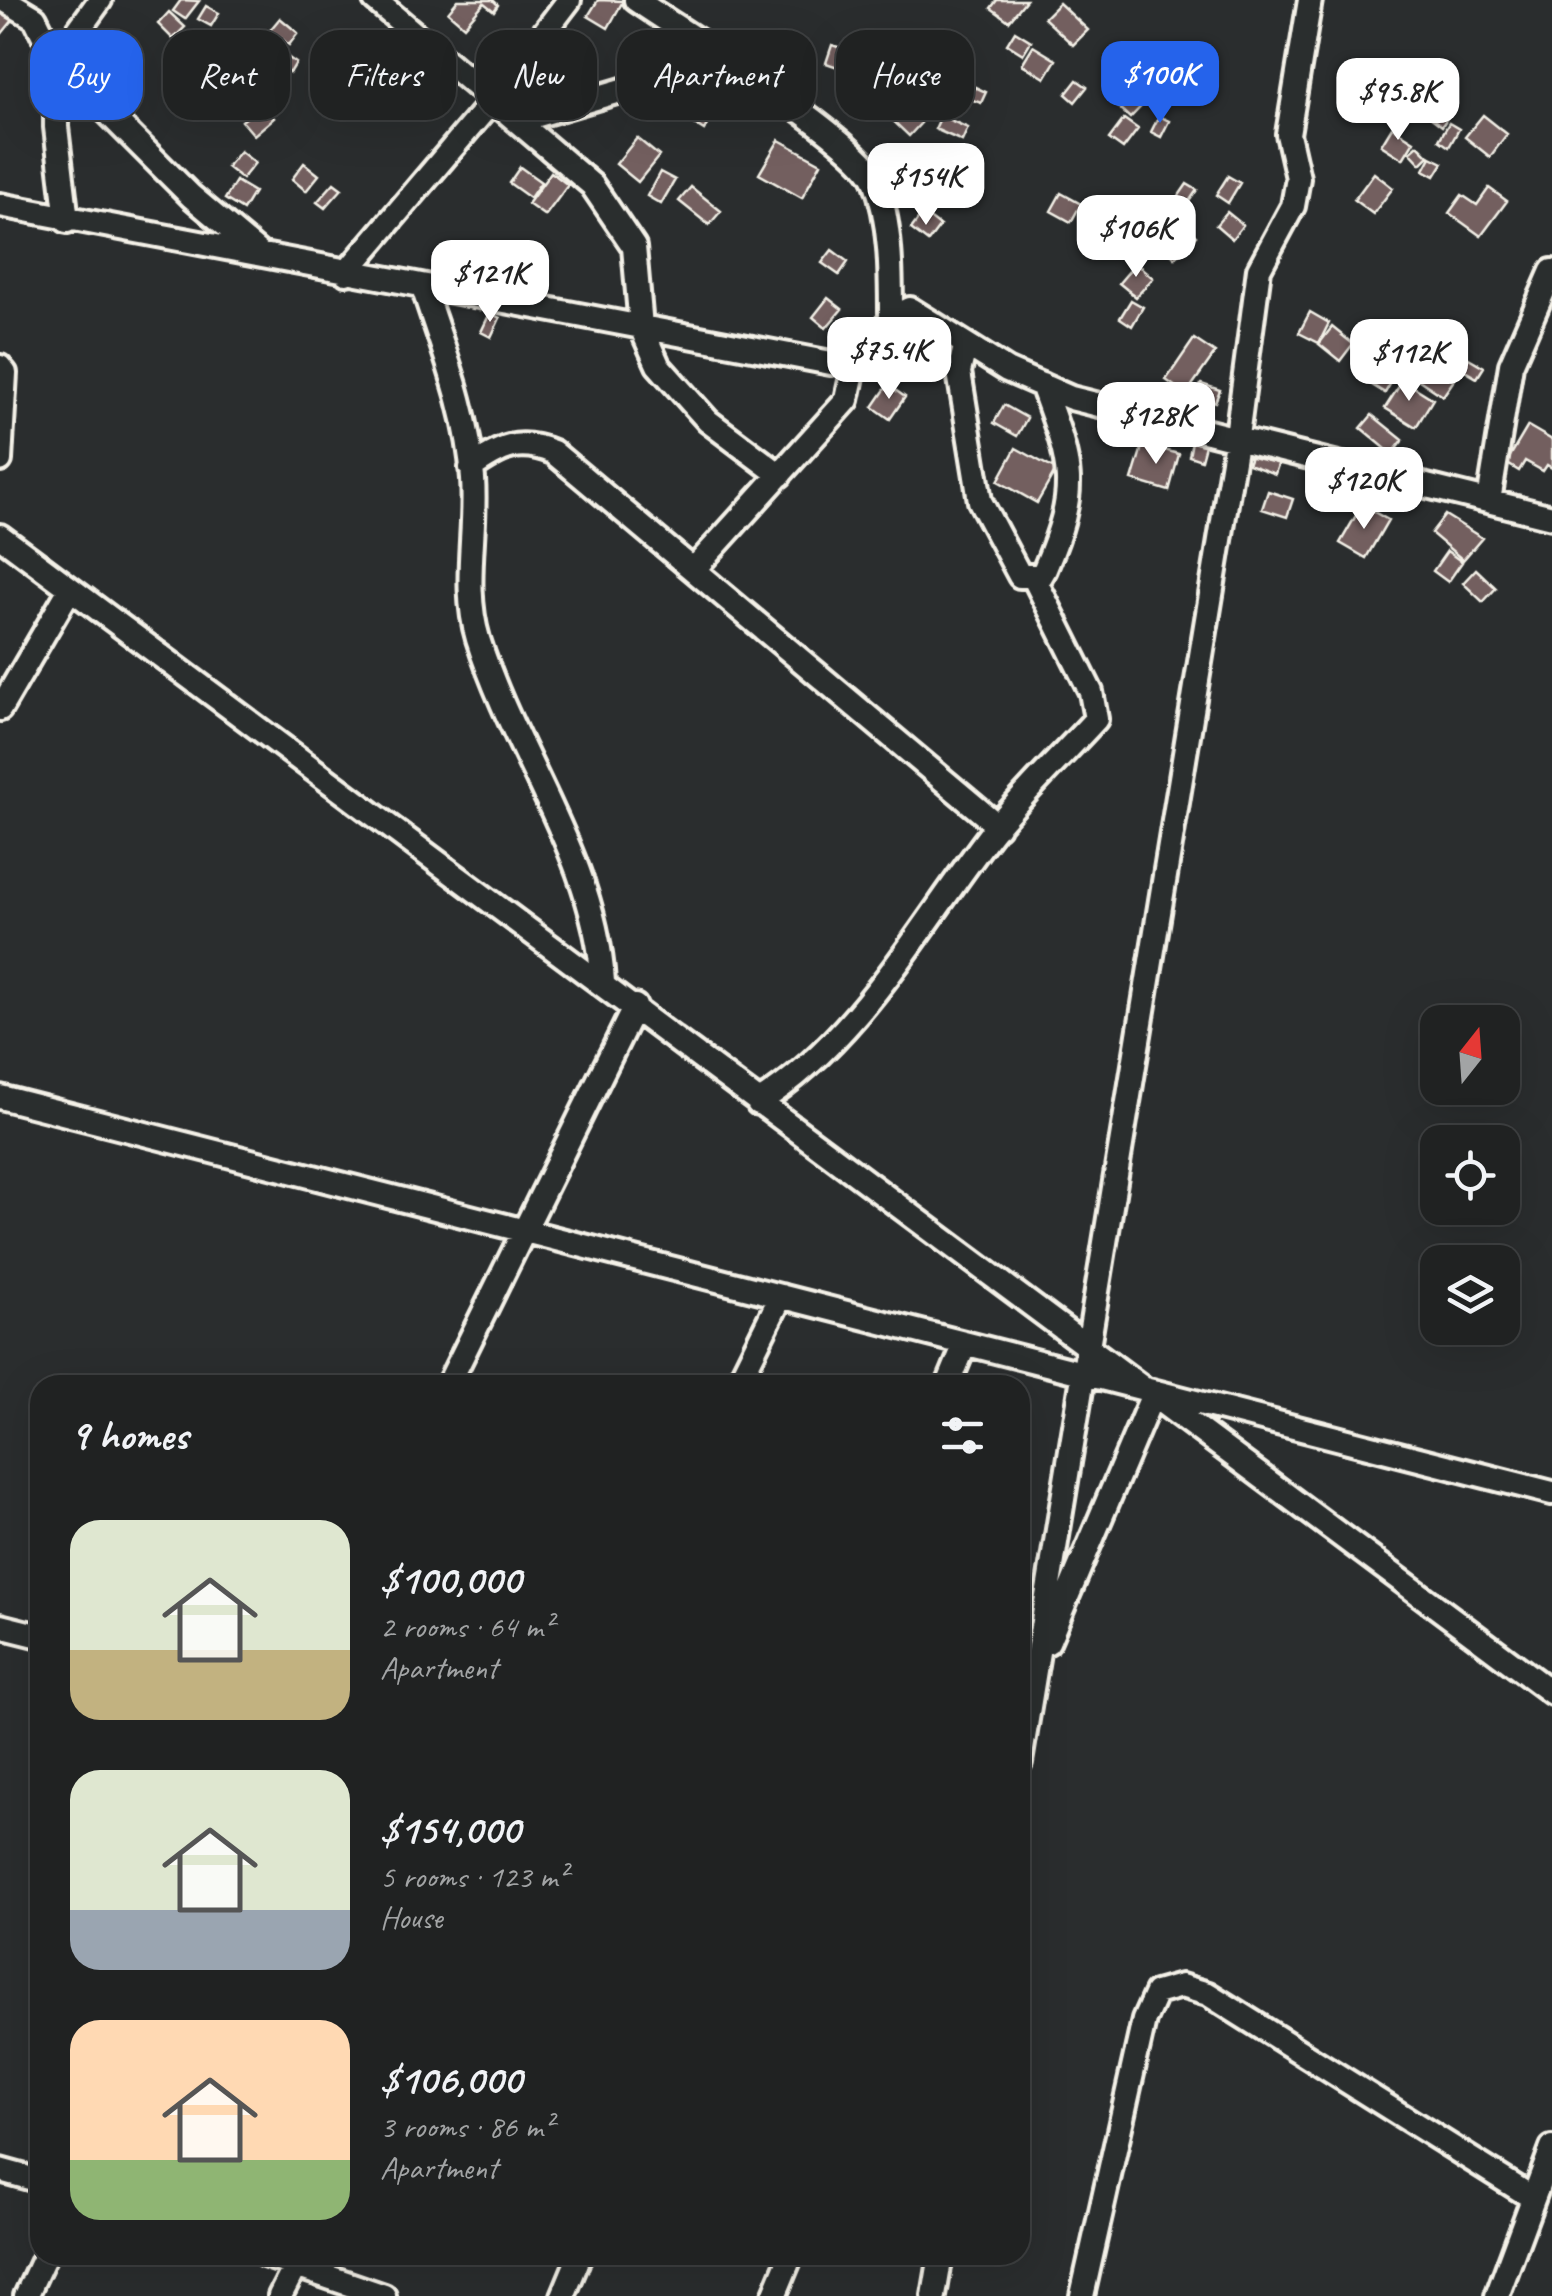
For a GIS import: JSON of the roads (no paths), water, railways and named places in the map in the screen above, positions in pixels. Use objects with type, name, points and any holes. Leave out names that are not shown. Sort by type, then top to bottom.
[{"type":"street","points":[[6,0],[35,18],[41,30]]},
{"type":"street","points":[[78,30],[100,0]]},
{"type":"street","points":[[375,0],[476,86]]},
{"type":"street","points":[[546,30],[569,0]]},
{"type":"street","points":[[636,0],[680,30]]},
{"type":"street","points":[[1030,1702],[1237,436],[1258,269],[1293,206],[1298,178],[1288,134],[1310,0]]},
{"type":"street","points":[[518,122],[617,92]]},
{"type":"street","points":[[56,120],[66,221]]},
{"type":"street","points":[[115,120],[190,196],[264,257]]},
{"type":"street","points":[[346,272],[476,120]]},
{"type":"street","points":[[516,120],[592,185],[634,247],[641,328],[658,364],[708,422],[780,475]]},
{"type":"street","points":[[0,205],[66,221],[831,363],[856,357],[876,341],[891,317],[891,258],[874,177],[830,132],[812,120]]},
{"type":"street","points":[[1490,501],[1511,366],[1552,271]]},
{"type":"street","points":[[422,287],[462,412],[472,468],[469,570],[477,634],[497,692],[556,813],[595,927],[603,982]]},
{"type":"street","points":[[891,317],[910,310],[943,326],[965,347],[1071,398],[1552,517]]},
{"type":"street","points":[[758,1103],[797,1078],[848,1028],[998,826],[1096,719],[1091,692],[1035,580],[1020,576],[980,501],[959,372],[965,347]]},
{"type":"street","points":[[694,568],[847,400],[856,357]]},
{"type":"street","points":[[0,367],[5,373],[6,414],[0,460]]},
{"type":"street","points":[[1035,580],[1045,569],[1071,497],[1068,458],[1042,386]]},
{"type":"street","points":[[472,468],[501,447],[526,442],[553,452],[998,826]]},
{"type":"street","points":[[0,536],[636,1006],[758,1103],[1552,1693]]},
{"type":"street","points":[[0,709],[70,588]]},
{"type":"street","points":[[453,1375],[636,1006]]},
{"type":"street","points":[[0,1097],[526,1228],[1153,1394],[1552,1493]]},
{"type":"street","points":[[742,1375],[781,1296]]},
{"type":"street","points":[[952,1375],[966,1344]]},
{"type":"street","points":[[1030,1687],[1153,1394]]},
{"type":"street","points":[[0,1626],[30,1634]]},
{"type":"street","points":[[1082,2296],[1144,2020],[1156,1993],[1181,1986],[1208,1994],[1533,2198]]},
{"type":"street","points":[[1497,2296],[1552,2148]]},
{"type":"street","points":[[0,2170],[30,2178]]},
{"type":"street","points":[[26,2296],[40,2265]]},
{"type":"street","points":[[280,2296],[296,2265]]},
{"type":"street","points":[[310,2265],[384,2296]]},
{"type":"street","points":[[563,2296],[576,2265]]},
{"type":"street","points":[[774,2296],[787,2265]]},
{"type":"street","points":[[934,2296],[939,2265]]}]
